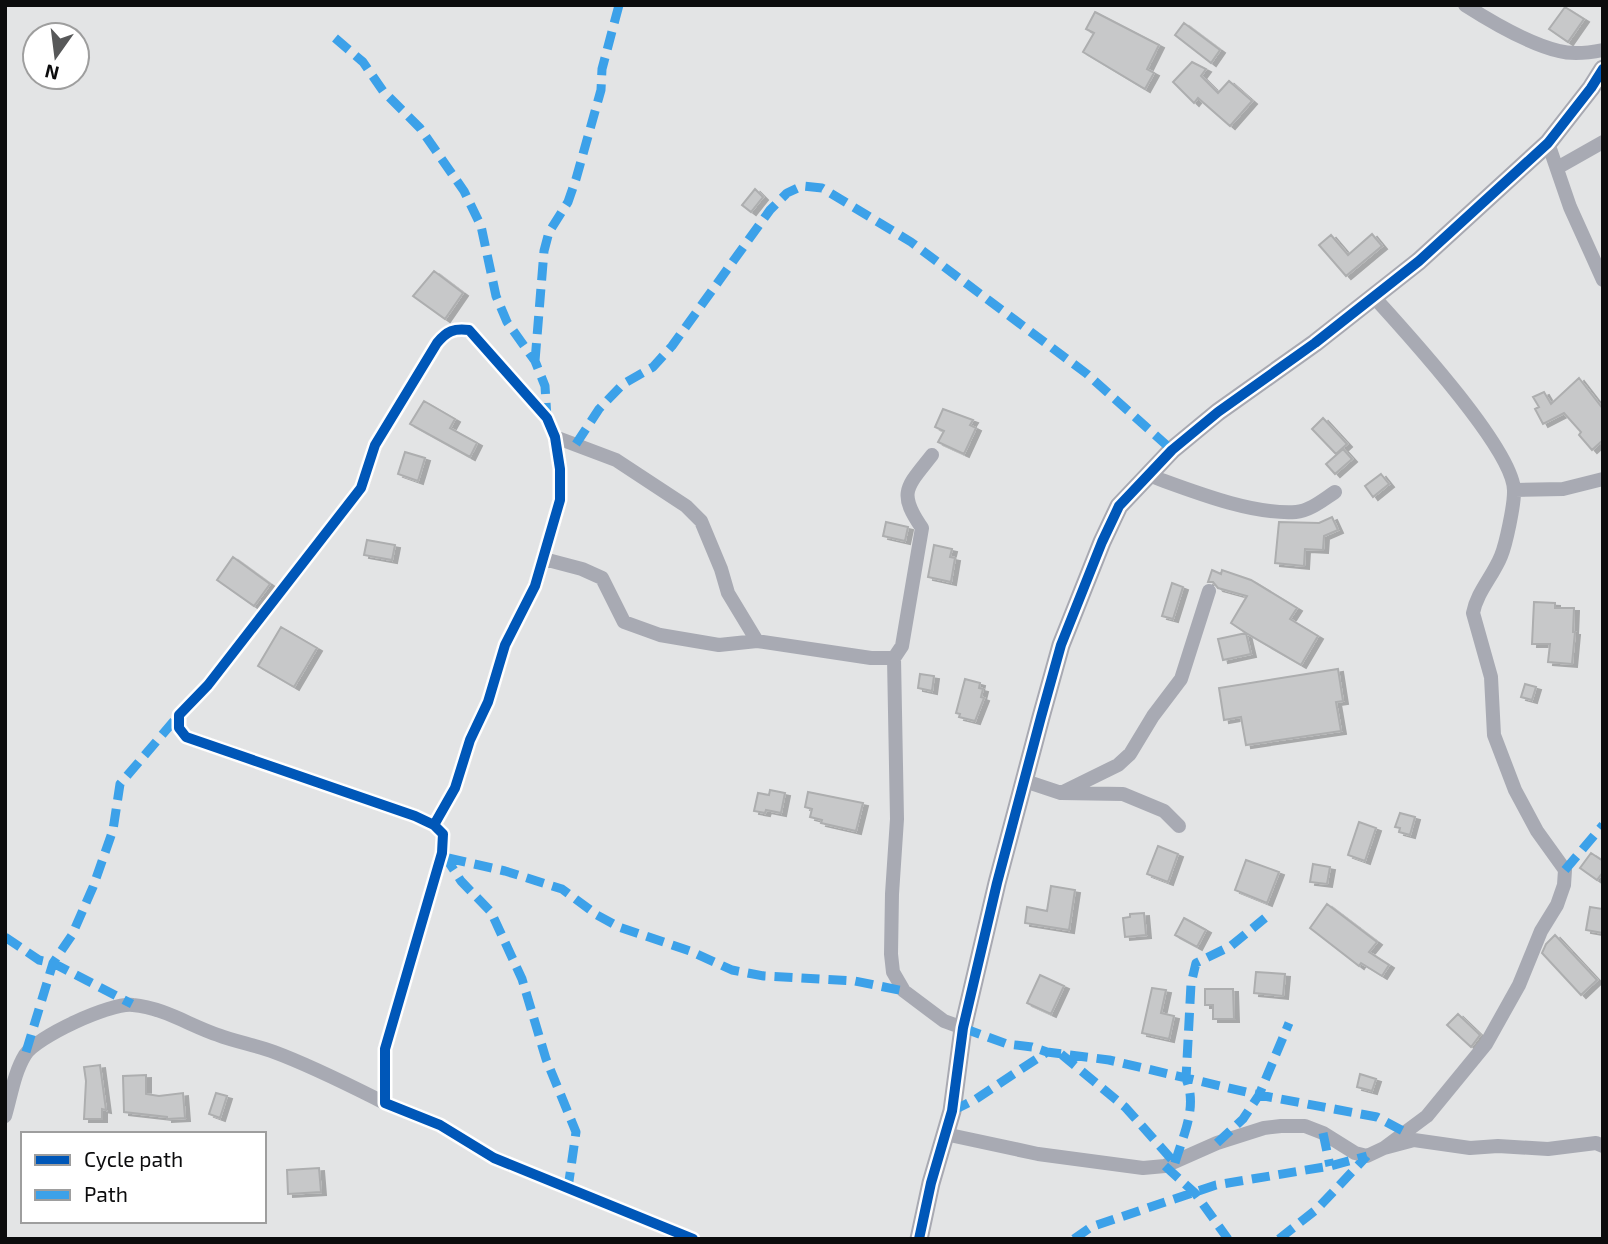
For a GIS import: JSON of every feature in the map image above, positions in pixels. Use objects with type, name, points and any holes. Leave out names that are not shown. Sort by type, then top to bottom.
[{"type":"street","points":[[1465,5],[1498,25],[1558,51],[1583,53],[1603,50]]},
{"type":"street","points":[[919,1239],[952,1111],[963,1028],[997,883],[1061,645],[1119,506],[1172,450],[1218,412],[1315,343],[1419,261],[1548,144],[1603,69]]},
{"type":"street","points":[[1557,168],[1603,142]]},
{"type":"street","points":[[1548,144],[1570,207],[1603,280]]},
{"type":"street","points":[[1374,298],[1432,361],[1487,433],[1506,466],[1514,490],[1502,554],[1475,603],[1473,613],[1491,677],[1494,734],[1526,811],[1565,870],[1564,885],[1557,905],[1541,931],[1519,985],[1486,1044],[1427,1116],[1384,1148]]},
{"type":"street","points":[[385,1102],[385,1049],[442,853],[443,834],[433,825],[415,816],[186,737],[180,728],[179,715],[208,685],[361,488],[375,445],[437,343],[447,332],[458,328],[469,330],[547,418],[555,438],[560,469],[560,500],[535,586],[505,645],[488,702],[470,740],[456,788],[433,825]]},
{"type":"street","points":[[555,438],[616,460],[686,506],[701,521],[728,593],[757,641]]},
{"type":"street","points":[[932,455],[911,482],[906,495],[911,511],[922,528],[902,646],[894,658],[897,819],[891,954],[893,972],[904,991],[944,1021],[963,1028]]},
{"type":"street","points":[[1148,475],[1208,496],[1261,509],[1298,512],[1335,492]]},
{"type":"street","points":[[1514,490],[1563,489],[1603,479]]},
{"type":"street","points":[[544,559],[582,569],[601,578],[624,622],[660,635],[719,645],[757,641],[871,658],[894,658]]},
{"type":"street","points":[[1061,793],[1118,765],[1130,754],[1153,716],[1181,679],[1209,591]]},
{"type":"street","points":[[1025,781],[1061,793],[1123,794],[1164,811],[1179,826]]},
{"type":"street","points":[[5,1116],[26,1052],[85,1017],[132,1004],[169,1013],[216,1035],[273,1051],[440,1125],[494,1158],[693,1239]]},
{"type":"street","points":[[945,1134],[1038,1154],[1143,1168],[1165,1166],[1217,1143],[1264,1128],[1281,1126],[1305,1126],[1323,1133],[1354,1153],[1367,1156],[1414,1140],[1470,1148],[1498,1146],[1548,1149],[1596,1143],[1603,1146]]},
{"type":"building","points":[[1565,7],[1584,19],[1568,42],[1549,29]]},
{"type":"building","points":[[1095,12],[1159,45],[1147,69],[1154,73],[1145,89],[1083,52],[1094,33],[1086,29]]},
{"type":"building","points":[[1184,23],[1220,50],[1211,63],[1175,35]]},
{"type":"building","points":[[1192,62],[1206,69],[1201,76],[1218,93],[1229,81],[1252,101],[1230,126],[1198,98],[1194,103],[1173,82]]},
{"type":"building","points":[[755,189],[763,197],[751,212],[742,205]]},
{"type":"building","points":[[1372,234],[1382,246],[1346,276],[1319,245],[1331,235],[1348,255]]},
{"type":"building","points":[[434,271],[463,293],[445,319],[413,296]]},
{"type":"building","points":[[1579,378],[1603,409],[1603,440],[1592,450],[1564,413],[1543,424],[1535,409],[1539,407],[1533,397],[1544,392],[1551,404]]},
{"type":"building","points":[[424,401],[455,419],[450,428],[477,443],[470,457],[410,424]]},
{"type":"building","points":[[943,409],[973,420],[970,425],[976,428],[964,454],[938,442],[944,431],[935,427]]},
{"type":"building","points":[[1323,418],[1347,444],[1336,454],[1312,429]]},
{"type":"building","points":[[1343,449],[1352,459],[1335,474],[1326,464]]},
{"type":"building","points":[[405,452],[425,458],[418,481],[398,474]]},
{"type":"building","points":[[1381,474],[1389,484],[1373,497],[1365,486]]},
{"type":"building","points":[[1332,517],[1338,530],[1324,536],[1323,550],[1305,549],[1304,566],[1275,563],[1279,522],[1319,523]]},
{"type":"building","points":[[886,522],[908,527],[905,541],[883,536]]},
{"type":"building","points":[[367,540],[395,545],[392,560],[364,555]]},
{"type":"building","points":[[934,545],[952,549],[950,557],[955,558],[951,582],[928,577]]},
{"type":"building","points":[[233,557],[270,584],[254,606],[217,580]]},
{"type":"building","points":[[1212,570],[1221,574],[1222,570],[1251,580],[1297,608],[1290,619],[1318,636],[1301,665],[1231,623],[1247,596],[1218,588],[1213,582],[1208,582]]},
{"type":"building","points":[[1172,583],[1183,587],[1173,619],[1162,616]]},
{"type":"building","points":[[1534,602],[1555,603],[1555,608],[1574,608],[1572,664],[1548,662],[1550,644],[1532,644]]},
{"type":"building","points":[[281,627],[317,648],[294,687],[258,666]]},
{"type":"building","points":[[1246,633],[1251,654],[1223,660],[1218,639]]},
{"type":"building","points":[[1338,669],[1343,701],[1336,702],[1341,731],[1246,745],[1241,717],[1224,720],[1219,688]]},
{"type":"building","points":[[920,674],[934,676],[932,691],[918,688]]},
{"type":"building","points":[[965,679],[980,683],[979,688],[983,689],[981,697],[984,698],[975,721],[959,717],[960,714],[956,713]]},
{"type":"building","points":[[1525,684],[1536,687],[1532,700],[1521,697]]},
{"type":"building","points":[[770,790],[785,793],[781,813],[754,811],[758,793],[769,795]]},
{"type":"building","points":[[808,792],[863,803],[856,831],[821,823],[822,820],[810,817],[812,809],[805,807]]},
{"type":"building","points":[[1400,813],[1415,817],[1410,835],[1399,832],[1400,828],[1395,827]]},
{"type":"building","points":[[1359,822],[1376,828],[1365,861],[1348,855]]},
{"type":"building","points":[[1158,846],[1178,854],[1168,882],[1147,874]]},
{"type":"building","points":[[1591,853],[1603,861],[1603,872],[1597,880],[1580,868]]},
{"type":"building","points":[[1246,860],[1279,872],[1267,903],[1235,890]]},
{"type":"building","points":[[1313,864],[1330,867],[1327,884],[1310,882]]},
{"type":"building","points":[[1051,886],[1075,890],[1069,930],[1025,923],[1027,907],[1047,911]]},
{"type":"building","points":[[1327,904],[1377,942],[1369,952],[1389,965],[1382,976],[1361,963],[1359,966],[1310,928]]},
{"type":"building","points":[[1590,907],[1603,909],[1603,933],[1586,930]]},
{"type":"building","points":[[1144,913],[1146,935],[1125,937],[1123,918],[1130,917],[1130,914]]},
{"type":"building","points":[[1184,918],[1206,930],[1197,947],[1175,935]]},
{"type":"building","points":[[1555,935],[1597,980],[1581,995],[1542,953]]},
{"type":"building","points":[[1256,972],[1285,974],[1283,996],[1254,993]]},
{"type":"building","points":[[1040,975],[1064,986],[1051,1014],[1027,1003]]},
{"type":"building","points":[[1152,988],[1166,990],[1161,1013],[1174,1016],[1169,1039],[1142,1033]]},
{"type":"building","points":[[1205,989],[1233,989],[1234,1019],[1213,1019],[1213,1005],[1205,1005]]},
{"type":"building","points":[[1458,1014],[1480,1035],[1471,1047],[1447,1025]]},
{"type":"building","points":[[100,1065],[106,1110],[102,1109],[102,1119],[84,1119],[84,1067]]},
{"type":"building","points":[[1360,1074],[1376,1079],[1372,1091],[1357,1087]]},
{"type":"building","points":[[146,1075],[146,1094],[159,1096],[183,1093],[185,1118],[167,1119],[124,1112],[123,1076]]},
{"type":"building","points":[[216,1093],[227,1096],[220,1118],[209,1114]]},
{"type":"building","points":[[319,1168],[321,1192],[288,1194],[287,1170]]},
{"type":"marked path","points":[[535,361],[544,251],[549,232],[568,202],[576,179],[601,90],[602,69],[619,5]]},
{"type":"marked path","points":[[335,38],[363,62],[383,91],[420,128],[464,191],[481,226],[496,296],[507,322],[535,361],[545,386],[547,418]]},
{"type":"marked path","points":[[576,444],[599,409],[623,384],[653,367],[672,346],[770,210],[787,193],[802,186],[822,188],[911,242],[1087,374],[1172,450]]},
{"type":"marked path","points":[[26,1052],[53,963],[72,935],[93,887],[113,830],[120,784],[179,715]]},
{"type":"marked path","points":[[1565,870],[1603,825]]},
{"type":"marked path","points":[[444,855],[461,881],[491,912],[522,979],[546,1059],[576,1132],[568,1188]]},
{"type":"marked path","points":[[448,858],[505,871],[562,889],[597,915],[619,927],[690,951],[732,970],[764,976],[855,981],[904,991]]},
{"type":"marked path","points":[[1175,1163],[1190,1110],[1186,1079],[1191,984],[1196,963],[1231,946],[1265,918]]},
{"type":"marked path","points":[[5,937],[39,960],[53,963],[132,1004]]},
{"type":"marked path","points":[[1217,1143],[1243,1119],[1259,1095],[1289,1023]]},
{"type":"marked path","points":[[963,1028],[1007,1044],[1047,1052]]},
{"type":"marked path","points":[[952,1111],[976,1099],[1047,1052],[1109,1060],[1259,1095],[1377,1117],[1405,1132]]},
{"type":"marked path","points":[[1061,1054],[1125,1107],[1175,1163]]},
{"type":"marked path","points":[[1323,1133],[1330,1166]]},
{"type":"marked path","points":[[1074,1239],[1091,1227],[1216,1185],[1330,1166],[1367,1156]]},
{"type":"marked path","points":[[1279,1239],[1317,1209],[1367,1156]]},
{"type":"marked path","points":[[1165,1166],[1195,1193],[1228,1239]]},
{"type":"cycle path","points":[[919,1239],[931,1183],[952,1111],[963,1028],[997,883],[1041,717],[1061,645],[1119,506],[1172,450],[1218,412],[1315,343],[1419,261],[1548,143],[1603,69]]},
{"type":"cycle path","points":[[434,825],[455,788],[470,740],[488,702],[505,645],[535,586],[560,500],[560,469],[555,437],[547,418],[469,330],[464,329],[451,331],[437,343],[375,445],[361,488],[208,685],[179,715],[179,728],[186,737],[415,816],[434,825],[443,834],[442,853],[385,1049],[385,1103],[440,1125],[494,1158],[693,1239]]}]
